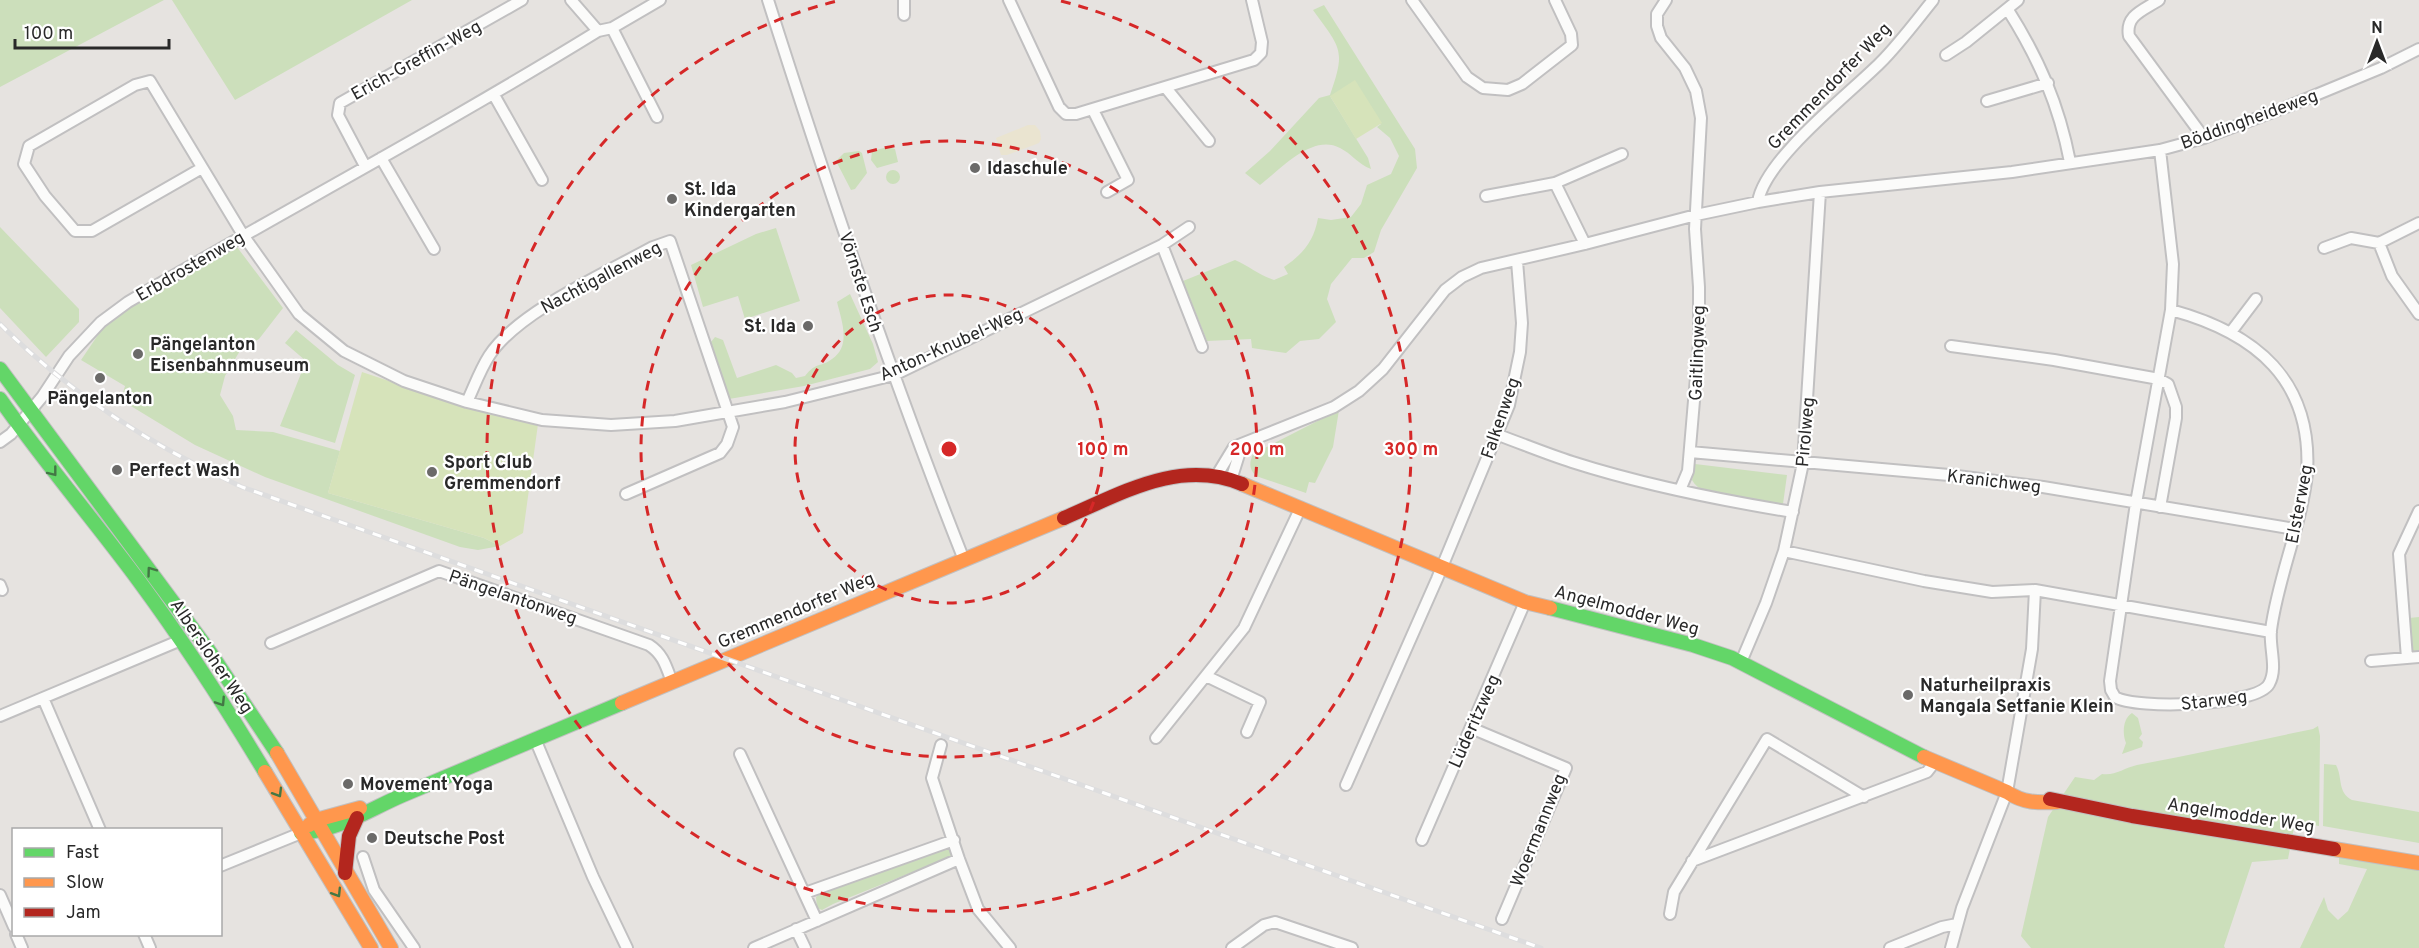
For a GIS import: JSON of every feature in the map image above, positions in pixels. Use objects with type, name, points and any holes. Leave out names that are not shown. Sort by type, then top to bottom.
[{"type":"street","name":"Erich-Greffin-Weg","points":[[365,166],[338,115],[340,103],[522,0]]},
{"type":"street","points":[[571,0],[598,32]]},
{"type":"street","name":"Erbdrostenweg","points":[[0,442],[19,425],[57,376],[69,356],[101,322],[128,302],[494,95],[598,32],[612,28],[660,0]]},
{"type":"street","name":"Vörnste Esch","points":[[768,0],[814,146],[894,375],[964,560]]},
{"type":"street","points":[[904,0],[904,15]]},
{"type":"street","points":[[1009,0],[1059,107],[1066,114],[1093,110],[1254,60],[1261,53],[1262,42],[1252,0]]},
{"type":"street","points":[[1412,0],[1467,77],[1484,88],[1496,90],[1508,90],[1522,84],[1572,45],[1571,34],[1555,0]]},
{"type":"street","name":"Gaitlingweg","points":[[1666,0],[1657,14],[1659,32],[1661,38],[1685,68],[1696,91],[1701,118],[1696,214],[1699,342],[1688,471],[1680,490]]},
{"type":"street","name":"Gremmendorfer Weg","points":[[1758,202],[1760,189],[1793,145],[1882,61],[1933,0]]},
{"type":"street","points":[[1946,55],[2008,10],[2018,0]]},
{"type":"street","points":[[2159,0],[2132,17],[2127,26],[2129,36],[2204,138]]},
{"type":"street","points":[[2008,10],[2030,45],[2048,83],[2063,123],[2070,162]]},
{"type":"street","points":[[612,28],[657,117]]},
{"type":"street","name":"Böddingheideweg","points":[[1758,202],[1820,192],[1912,184],[2160,150],[2204,138],[2289,106],[2381,68],[2419,49]]},
{"type":"street","name":"Anton-Knubel-Weg","points":[[202,168],[92,231],[75,231],[45,196],[24,164],[29,146],[135,85],[150,81],[243,235],[299,314],[344,351],[404,381],[466,402],[542,420],[611,425],[675,421],[729,413],[785,402],[894,375],[1162,245],[1189,227]]},
{"type":"street","points":[[1987,101],[2048,83]]},
{"type":"street","points":[[1166,88],[1209,141]]},
{"type":"street","points":[[494,95],[542,180]]},
{"type":"street","points":[[1093,110],[1128,180],[1107,192]]},
{"type":"street","points":[[2120,606],[2171,310],[2173,264],[2160,150]]},
{"type":"street","points":[[1486,196],[1555,183],[1622,154]]},
{"type":"street","points":[[381,158],[434,249]]},
{"type":"street","points":[[1555,183],[1585,244]]},
{"type":"street","name":"Pirolweg","points":[[1741,662],[1763,612],[1784,551],[1803,463],[1820,192]]},
{"type":"street","points":[[1217,475],[1234,447],[1334,407],[1359,391],[1383,369],[1445,290],[1462,277],[1481,268],[1585,244],[1696,214],[1758,202]]},
{"type":"street","points":[[2324,248],[2351,238],[2379,243],[2419,224]]},
{"type":"street","name":"Nachtigallenweg","points":[[466,402],[489,355],[510,332],[531,315],[653,247],[670,241],[729,413]]},
{"type":"street","points":[[2379,243],[2392,276],[2419,314]]},
{"type":"street","points":[[1162,245],[1202,347]]},
{"type":"street","name":"Falkenweg","points":[[1346,784],[1509,405],[1520,352],[1521,294],[1517,261]]},
{"type":"street","points":[[2231,332],[2256,299]]},
{"type":"street","name":"Elsterweg","points":[[2171,310],[2231,332],[2267,358],[2288,385],[2299,407],[2309,453],[2306,484],[2271,632]]},
{"type":"street","points":[[1951,346],[2054,360],[2159,379],[2168,384],[2176,407],[2160,507]]},
{"type":"street","name":"Albersloher Weg","points":[[0,369],[207,648],[268,738],[391,948]]},
{"type":"street","name":"Albersloher Weg","points":[[0,399],[36,450],[139,581],[181,640],[248,742],[371,948]]},
{"type":"street","points":[[626,494],[720,453],[727,444],[733,427],[729,413]]},
{"type":"street","points":[[1498,435],[1571,462],[1680,490],[1793,512]]},
{"type":"street","points":[[1231,480],[1242,445]]},
{"type":"street","name":"Kranichweg","points":[[1690,452],[1959,476],[2043,487],[2295,529]]},
{"type":"street","name":"Gremmendorfer Weg","points":[[301,833],[394,799],[1157,479],[1185,473],[1217,475],[1231,480]]},
{"type":"street","name":"Angelmodder Weg","points":[[1231,480],[1526,602],[1693,645],[1741,662],[1934,763],[2007,792],[2017,799],[2035,803],[2056,802],[2419,863]]},
{"type":"street","points":[[1156,738],[1244,628],[1300,509]]},
{"type":"street","points":[[2407,658],[2399,554],[2419,511]]},
{"type":"street","points":[[1784,551],[1924,581],[1992,592],[2035,590],[2271,632]]},
{"type":"street","name":"Pängelantonweg","points":[[271,643],[439,571],[649,645],[664,659],[672,682]]},
{"type":"street","points":[[1951,948],[1957,924],[2007,792],[2032,648],[2035,590]]},
{"type":"street","name":"Lüderitzweg","points":[[1422,840],[1526,602]]},
{"type":"street","name":"Starweg","points":[[2120,606],[2112,660],[2111,690],[2115,697],[2134,704],[2188,705],[2256,695],[2264,690],[2273,675],[2271,632]]},
{"type":"street","points":[[0,716],[181,640]]},
{"type":"street","points":[[2371,661],[2419,657]]},
{"type":"street","points":[[1206,676],[1260,702],[1247,732]]},
{"type":"street","points":[[43,698],[98,828]]},
{"type":"street","name":"Woermannweg","points":[[1472,728],[1566,768],[1502,919]]},
{"type":"street","points":[[1670,914],[1674,892],[1767,739],[1864,797]]},
{"type":"street","points":[[536,740],[593,877],[627,948]]},
{"type":"street","points":[[941,745],[932,778],[959,859],[978,909],[1010,948]]},
{"type":"street","points":[[740,754],[817,921]]},
{"type":"street","points":[[1692,861],[1927,772],[1934,763]]},
{"type":"street","name":"Gremmendorfer Weg","points":[[319,826],[357,818],[394,799]]},
{"type":"street","points":[[345,873],[349,836],[357,818]]},
{"type":"street","points":[[222,865],[301,833]]},
{"type":"street","points":[[805,893],[954,840]]},
{"type":"street","points":[[363,857],[374,890],[414,948]]},
{"type":"street","points":[[754,948],[959,859]]},
{"type":"street","points":[[356,891],[374,890]]},
{"type":"street","points":[[0,895],[12,922]]},
{"type":"street","points":[[1232,948],[1264,926],[1275,922],[1352,948]]},
{"type":"street","points":[[1890,948],[1942,927],[1957,924]]},
{"type":"street","points":[[796,929],[805,948]]},
{"type":"green space","points":[[0,0],[164,0],[0,87]]},
{"type":"green space","points":[[172,0],[412,0],[235,100]]},
{"type":"green space","points":[[1324,5],[1415,149],[1417,168],[1381,230],[1374,252],[1364,258],[1352,258],[1331,284],[1327,299],[1336,322],[1319,339],[1300,341],[1286,353],[1252,348],[1251,339],[1207,341],[1183,281],[1235,260],[1274,280],[1288,274],[1284,267],[1307,246],[1314,234],[1318,218],[1331,220],[1351,217],[1361,204],[1367,185],[1391,174],[1399,156],[1390,138],[1377,127],[1381,124],[1330,96],[1368,158],[1371,169],[1340,148],[1318,145],[1297,155],[1260,185],[1245,173],[1270,151],[1319,98],[1330,95],[1339,58],[1335,42],[1313,10]]},
{"type":"green space","points":[[1355,80],[1382,123],[1356,139],[1330,96]]},
{"type":"green space","points":[[888,147],[895,149],[898,162],[877,168],[871,160],[872,151]]},
{"type":"green space","points":[[859,151],[862,153],[867,173],[855,189],[851,190],[836,161],[844,153]]},
{"type":"green space","points":[[890,170],[896,170],[900,177],[896,184],[890,184],[886,180],[886,174]]},
{"type":"green space","points":[[0,227],[79,309],[79,322],[46,357],[0,308]]},
{"type":"green space","points":[[776,228],[800,301],[745,319],[738,296],[703,307],[691,265],[756,234]]},
{"type":"green space","points":[[237,247],[283,308],[259,339],[241,349],[225,376],[220,395],[233,416],[236,430],[273,432],[340,451],[328,493],[484,538],[500,546],[478,550],[460,547],[265,477],[195,445],[121,400],[125,386],[81,360],[102,329],[116,316]]},
{"type":"green space","points":[[850,294],[873,344],[878,362],[870,369],[804,386],[729,399],[711,342],[715,337],[723,340],[737,378],[776,365],[792,373],[796,378],[805,376],[816,366],[832,359],[842,347],[843,332],[837,302]]},
{"type":"green space","points":[[296,330],[338,365],[355,375],[335,443],[280,426],[306,361],[285,343]]},
{"type":"green space","name":"Sport Club Gremmendorf","points":[[362,372],[464,406],[538,424],[523,533],[500,546],[484,538],[328,493]]},
{"type":"green space","points":[[1339,410],[1333,447],[1315,483],[1309,482],[1306,493],[1256,476],[1252,471],[1250,466],[1253,454]]},
{"type":"green space","points":[[1695,464],[1787,475],[1783,504],[1733,499],[1707,492],[1692,480]]},
{"type":"green space","points":[[2419,617],[2419,652],[2413,652],[2409,618]]},
{"type":"green space","points":[[2132,713],[2138,718],[2142,747],[2122,754],[2126,743],[2125,722]]},
{"type":"green space","points":[[2318,726],[2320,736],[2319,826],[2295,822],[2288,859],[2252,862],[2225,948],[2031,948],[2021,936],[2048,817],[2075,777],[2094,780],[2102,774],[2115,773],[2137,765],[2313,729]]},
{"type":"green space","points":[[2324,764],[2336,765],[2342,789],[2352,800],[2419,812],[2419,843],[2323,826]]},
{"type":"green space","points":[[946,848],[953,852],[950,857],[822,910],[817,908],[816,897],[823,892]]},
{"type":"green space","points":[[2339,856],[2419,869],[2419,948],[2300,948],[2324,897],[2328,910],[2338,920],[2348,911],[2367,869],[2339,864]]},
{"type":"sand","points":[[1028,125],[1035,125],[1040,131],[1039,143],[1007,155],[1001,155],[996,138]]},
{"type":"railway","points":[[0,324],[84,396],[144,436],[242,487],[1541,948]]},
{"type":"traffic: fast","points":[[0,369],[207,648],[277,753]]},
{"type":"traffic: fast","points":[[0,399],[156,604],[265,772]]},
{"type":"traffic: fast","points":[[1550,608],[1693,645],[1732,658],[1924,757]]},
{"type":"traffic: fast","points":[[301,833],[328,828],[354,819],[403,795],[622,703]]},
{"type":"traffic: slow","points":[[1242,484],[1525,602],[1550,608]]},
{"type":"traffic: slow","points":[[622,703],[1064,518]]},
{"type":"traffic: slow","points":[[277,753],[391,948]]},
{"type":"traffic: slow","points":[[1924,757],[2019,798],[2037,802],[2057,802]]},
{"type":"traffic: slow","points":[[265,772],[371,948]]},
{"type":"traffic: slow","points":[[309,825],[316,820],[360,808]]},
{"type":"traffic: slow","points":[[2334,849],[2419,863]]},
{"type":"traffic: jam","points":[[1064,518],[1129,490],[1173,477],[1196,475],[1219,477],[1242,484]]},
{"type":"traffic: jam","points":[[2050,799],[2132,816],[2334,849]]},
{"type":"traffic: jam","points":[[345,873],[349,836],[357,818]]},
{"type":"place","name":"Idaschule","points":[[975,168]]},
{"type":"place","name":"St. Ida Kindergarten","points":[[672,199]]},
{"type":"place","name":"St. Ida","points":[[808,326]]},
{"type":"place","name":"Pängelanton Eisenbahnmuseum","points":[[138,354]]},
{"type":"place","name":"Pängelanton","points":[[100,378]]},
{"type":"place","name":"Perfect Wash","points":[[117,470]]},
{"type":"place","name":"Sport Club Gremmendorf","points":[[432,472]]},
{"type":"place","name":"Naturheilpraxis Mangala Setfanie Klein","points":[[1908,695]]},
{"type":"place","name":"Movement Yoga","points":[[348,784]]},
{"type":"place","name":"Deutsche Post","points":[[372,838]]}]
